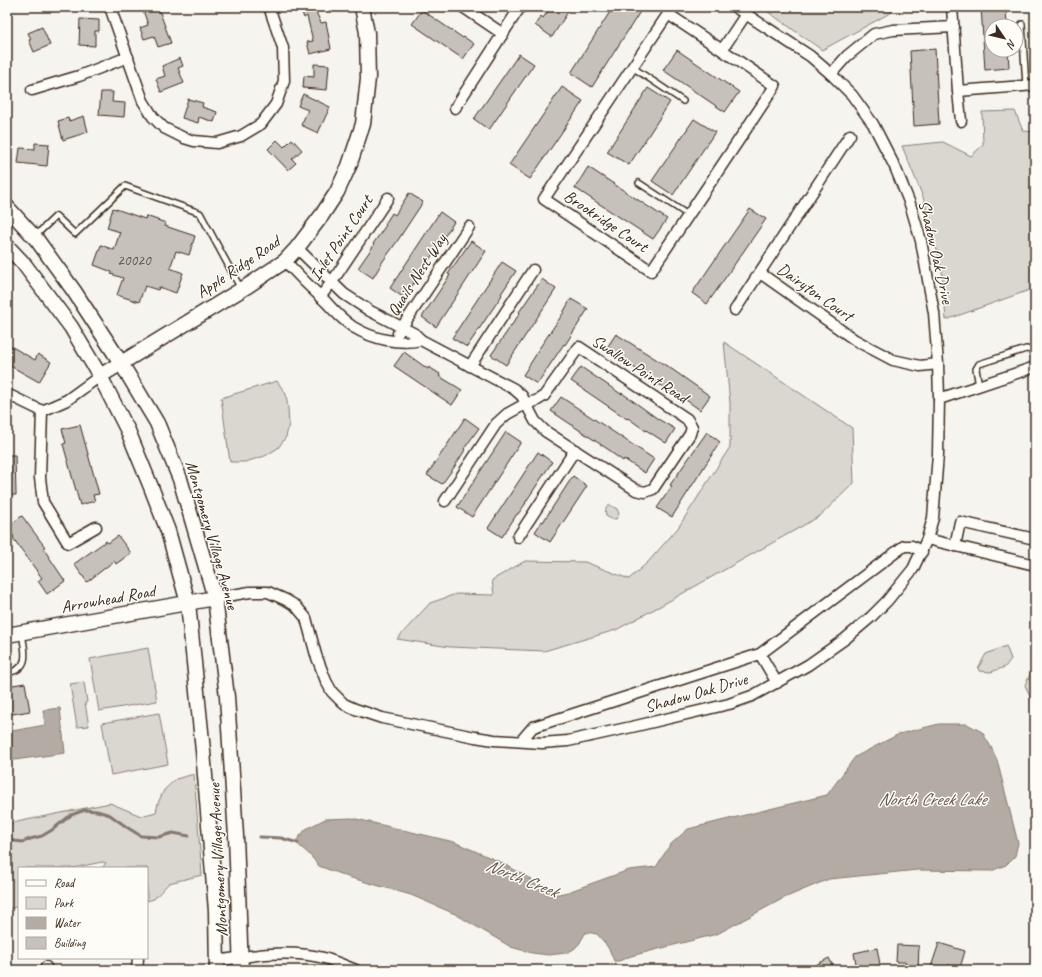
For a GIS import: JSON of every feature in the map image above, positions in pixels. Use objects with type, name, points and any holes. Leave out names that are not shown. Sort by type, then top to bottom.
[{"type":"main road","name":"Apple Ridge Road","points":[[100,376],[285,261],[297,248],[322,215],[337,192],[349,166],[362,124],[368,78],[367,33],[362,7]]},
{"type":"main road","name":"Montgomery Village Avenue","points":[[7,207],[34,237],[74,291],[122,363],[157,423],[180,479],[215,598],[227,697],[241,964]]},
{"type":"main road","name":"Montgomery Village Avenue","points":[[7,246],[24,264],[71,327],[100,376],[128,431],[168,531],[188,602],[203,751],[216,911],[217,965]]},
{"type":"main road","name":"Arrowhead Road","points":[[7,635],[215,598]]},
{"type":"street","points":[[110,7],[143,102],[153,117],[164,128],[184,138],[194,141],[217,143],[241,136],[261,124],[276,104],[284,81],[283,48],[269,7]]},
{"type":"street","points":[[463,7],[503,34]]},
{"type":"street","points":[[455,108],[520,7]]},
{"type":"street","name":"Shadow Oak Drive","points":[[215,598],[250,592],[268,592],[296,606],[306,618],[316,655],[326,682],[332,692],[344,704],[355,709],[382,718],[475,737],[494,740],[542,743],[568,741],[706,710],[730,704],[752,696],[808,665],[845,639],[887,601],[913,569],[922,552],[927,539],[934,506],[938,454],[938,364],[934,313],[920,240],[910,204],[895,167],[873,124],[852,96],[831,74],[810,56],[734,7]]},
{"type":"street","points":[[952,7],[961,121]]},
{"type":"street","name":"Brookridge Court","points":[[668,14],[722,50],[775,86],[651,271],[544,199],[668,14]]},
{"type":"street","points":[[722,50],[746,14]]},
{"type":"street","points":[[831,74],[847,56],[874,34],[893,30],[954,27]]},
{"type":"street","points":[[32,90],[79,76],[128,57]]},
{"type":"street","points":[[958,91],[1030,85]]},
{"type":"street","name":"Dairyton Court","points":[[850,135],[760,273],[855,340],[893,360],[920,366],[938,364]]},
{"type":"street","name":"Inlet Point Court","points":[[320,297],[332,282],[388,198]]},
{"type":"street","name":"Quails Nest Way","points":[[393,341],[468,227]]},
{"type":"street","name":"Swallow Point Road","points":[[297,248],[344,294],[415,334],[421,340],[514,389],[522,396],[527,403],[530,413],[535,421],[545,431],[636,490],[645,492],[653,489],[690,434],[692,427],[687,419],[579,347],[544,396],[536,401],[527,403]]},
{"type":"street","points":[[285,261],[320,297],[352,326],[377,337],[393,341],[414,342],[421,340]]},
{"type":"street","points":[[470,366],[533,270]]},
{"type":"street","points":[[735,310],[760,273]]},
{"type":"street","points":[[939,398],[1035,368]]},
{"type":"street","points":[[7,394],[42,411],[67,400],[100,376]]},
{"type":"street","points":[[445,501],[496,424],[507,414],[527,403]]},
{"type":"street","points":[[42,411],[40,478],[43,502],[68,543],[96,527]]},
{"type":"street","points":[[518,537],[575,450]]},
{"type":"street","points":[[955,546],[960,522],[1035,539]]},
{"type":"street","points":[[927,539],[1035,565]]},
{"type":"street","name":"Shadow Oak Drive","points":[[521,741],[533,727],[760,654],[904,546],[912,546],[922,552]]},
{"type":"street","points":[[760,654],[777,683]]},
{"type":"street","points":[[217,965],[241,964],[288,953],[324,958],[356,970]]},
{"type":"street","points":[[137,970],[138,959]]},
{"type":"lane","points":[[1024,39],[1030,85]]},
{"type":"lane","points":[[632,67],[683,101]]},
{"type":"lane","points":[[640,182],[688,215]]},
{"type":"lane","points":[[34,237],[56,216],[75,234],[125,186],[200,213],[242,289]]},
{"type":"lane","points":[[979,386],[976,369],[979,364],[1026,349],[1032,350],[1035,358]]},
{"type":"lane","points":[[7,673],[18,669],[24,662],[25,656],[22,633]]},
{"type":"green space","points":[[761,7],[892,7],[892,12],[822,50]]},
{"type":"green space","points":[[1015,111],[1023,131],[1035,132],[1035,288],[946,320],[942,270],[923,197],[902,146],[943,142],[971,156],[983,145],[982,112]]},
{"type":"green space","points":[[724,342],[852,428],[854,483],[820,516],[616,630],[544,651],[450,647],[397,639],[430,603],[456,594],[494,595],[492,580],[525,561],[585,562],[629,579],[648,562],[678,528],[730,447],[730,403]]},
{"type":"green space","points":[[277,381],[286,394],[289,424],[286,437],[278,448],[265,456],[245,462],[230,462],[221,398]]},
{"type":"green space","points":[[610,505],[617,509],[619,514],[616,519],[611,519],[606,516],[606,509]]},
{"type":"green space","points":[[1006,646],[1011,659],[1005,667],[991,672],[979,671],[978,668],[986,654]]},
{"type":"green space","points":[[148,648],[157,701],[99,711],[90,659]]},
{"type":"green space","points":[[1035,669],[1035,708],[1025,685],[1032,670]]},
{"type":"green space","points":[[84,682],[87,702],[85,703],[89,726],[77,727],[70,684]]},
{"type":"green space","points":[[159,713],[168,764],[111,775],[102,723]]},
{"type":"green space","points":[[194,774],[202,875],[169,883],[154,899],[148,901],[148,867],[103,867],[106,863],[102,862],[78,867],[18,867],[18,906],[9,909],[7,912],[7,824],[110,803],[141,816],[156,812],[164,790],[176,779]]},
{"type":"water","points":[[60,708],[65,753],[7,761],[7,732],[45,725],[43,710]]},
{"type":"water","name":"North Creek Lake","points":[[939,724],[967,724],[982,732],[991,747],[997,760],[1018,843],[1015,856],[1006,865],[991,871],[918,870],[829,879],[784,898],[717,934],[631,956],[619,961],[614,961],[605,943],[597,934],[586,932],[579,944],[574,949],[566,953],[549,955],[532,953],[511,947],[455,914],[411,895],[348,877],[319,866],[309,854],[295,842],[306,829],[325,819],[352,818],[454,842],[498,861],[530,878],[549,896],[568,892],[629,870],[656,867],[670,845],[688,829],[827,795],[855,757],[899,734]]},
{"type":"building","points":[[142,7],[158,7],[171,43],[158,47],[154,36],[144,39],[140,28],[148,25]]},
{"type":"building","points":[[300,7],[328,7],[316,12],[321,23],[326,22],[331,49],[310,54],[307,42],[313,41],[307,16],[304,18]]},
{"type":"building","points":[[551,7],[571,7],[552,37],[535,25],[541,16],[543,18]]},
{"type":"building","points":[[613,7],[643,7],[592,87],[571,73]]},
{"type":"building","points":[[981,7],[1006,7],[1007,18],[984,18],[984,54]]},
{"type":"building","points":[[422,10],[474,44],[463,59],[412,24]]},
{"type":"building","points":[[80,19],[99,20],[99,31],[95,31],[95,46],[79,45]]},
{"type":"building","points":[[42,27],[50,45],[34,52],[28,33]]},
{"type":"building","points":[[935,49],[939,124],[914,126],[910,51]]},
{"type":"building","points":[[677,50],[739,92],[725,112],[663,70]]},
{"type":"building","points":[[519,54],[534,64],[489,130],[474,119]]},
{"type":"building","points":[[180,58],[183,66],[178,68],[184,83],[161,92],[156,79],[165,76],[162,66]]},
{"type":"building","points":[[984,58],[1008,58],[1009,68],[985,70]]},
{"type":"building","points":[[314,64],[329,65],[327,90],[303,88],[304,76],[314,77]]},
{"type":"building","points":[[562,87],[583,101],[530,179],[509,165]]},
{"type":"building","points":[[648,88],[670,102],[629,165],[607,152]]},
{"type":"building","points":[[101,92],[113,92],[112,102],[125,103],[124,117],[99,115]]},
{"type":"building","points":[[303,94],[330,107],[318,133],[301,125],[308,110],[298,106]]},
{"type":"building","points":[[188,99],[203,103],[202,107],[217,112],[214,122],[199,117],[198,123],[182,118]]},
{"type":"building","points":[[84,116],[88,132],[63,140],[58,121],[68,118],[69,121]]},
{"type":"building","points":[[694,119],[715,132],[673,195],[652,181]]},
{"type":"building","points":[[292,139],[302,150],[292,159],[296,163],[288,170],[268,149],[277,140],[284,147]]},
{"type":"building","points":[[35,143],[49,144],[47,166],[18,163],[20,148],[35,149]]},
{"type":"building","points":[[588,167],[667,219],[653,239],[575,188]]},
{"type":"building","points":[[409,193],[423,202],[373,278],[358,268],[374,245],[373,244],[392,213],[395,215]]},
{"type":"building","points":[[113,208],[145,219],[146,216],[166,223],[165,226],[195,236],[189,255],[176,251],[170,268],[183,273],[176,293],[159,287],[158,290],[145,286],[139,302],[117,295],[123,278],[111,274],[112,272],[94,265],[101,245],[114,250],[120,232],[107,228]]},
{"type":"building","points":[[750,209],[766,219],[707,304],[692,293]]},
{"type":"building","points":[[440,212],[454,222],[404,298],[390,288]]},
{"type":"building","points":[[471,241],[486,251],[436,327],[422,317],[450,275],[448,274]]},
{"type":"building","points":[[502,262],[516,271],[501,294],[502,295],[467,347],[452,338]]},
{"type":"building","points":[[542,279],[556,289],[506,365],[491,355]]},
{"type":"building","points":[[571,299],[588,309],[565,345],[564,344],[537,384],[523,375]]},
{"type":"building","points":[[616,334],[673,370],[710,396],[700,410],[606,349]]},
{"type":"building","points":[[7,344],[35,360],[38,354],[51,362],[39,382],[7,364]]},
{"type":"building","points":[[404,352],[428,369],[429,367],[440,374],[439,376],[462,390],[452,405],[394,366]]},
{"type":"building","points":[[581,367],[675,429],[666,443],[628,418],[627,419],[571,381]]},
{"type":"building","points":[[561,397],[654,459],[645,473],[624,459],[623,461],[551,411]]},
{"type":"building","points":[[465,418],[479,428],[442,484],[427,475]]},
{"type":"building","points":[[80,425],[99,494],[93,495],[95,501],[80,505],[63,444],[66,443],[62,429]]},
{"type":"building","points":[[506,432],[521,442],[472,517],[457,507]]},
{"type":"building","points":[[707,432],[720,442],[672,517],[657,508],[672,486],[670,485]]},
{"type":"building","points":[[538,452],[552,462],[502,537],[488,528]]},
{"type":"building","points":[[7,455],[15,455],[16,495],[7,495]]},
{"type":"building","points":[[573,476],[587,486],[550,542],[535,532]]},
{"type":"building","points":[[22,516],[45,547],[43,548],[65,581],[47,594],[38,581],[42,578],[13,538],[14,537],[7,527]]},
{"type":"building","points":[[118,536],[131,553],[116,564],[114,561],[87,582],[74,564],[106,541],[108,543]]},
{"type":"building","points":[[25,683],[30,711],[7,715],[7,686]]},
{"type":"building","points":[[939,943],[965,951],[960,968],[948,965],[947,970],[930,970]]},
{"type":"building","points":[[897,945],[919,946],[918,970],[906,970],[906,962],[896,962]]},
{"type":"building","points":[[877,948],[881,970],[868,970],[868,967],[857,969],[854,953]]},
{"type":"building","points":[[829,958],[835,970],[806,970]]},
{"type":"waterway","name":"North Creek","points":[[7,838],[14,841],[23,842],[42,836],[71,815],[85,810],[97,811],[110,815],[141,836],[159,837],[173,833],[189,836]]},
{"type":"waterway","name":"North Creek","points":[[260,837],[281,838],[298,843]]}]
